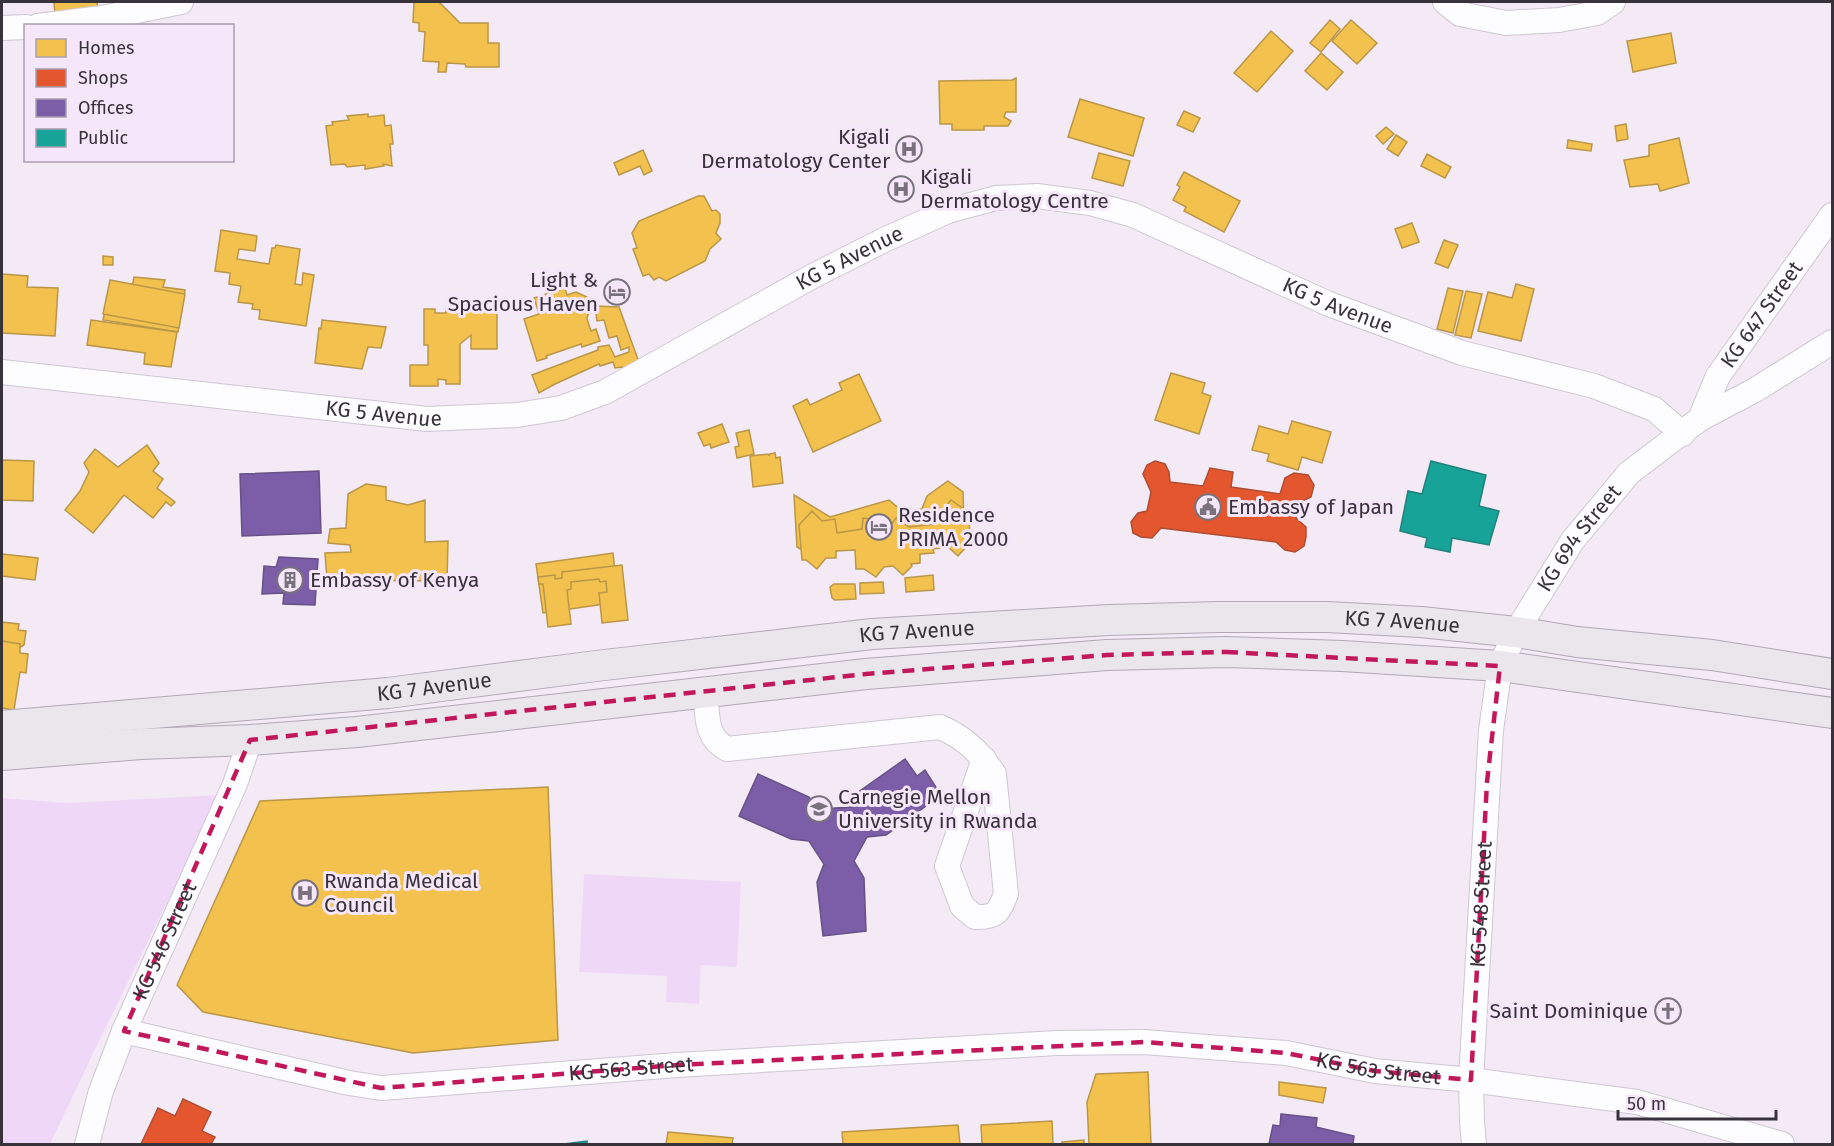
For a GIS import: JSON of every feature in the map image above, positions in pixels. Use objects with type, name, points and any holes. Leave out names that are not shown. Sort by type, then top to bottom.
[{"type":"main road","name":"KG 7 Avenue","points":[[2,726],[388,693],[651,659],[884,633],[1109,620],[1315,617],[1421,622],[1516,632],[1577,642],[1712,655],[1833,674]]},
{"type":"main road","name":"KG 7 Avenue","points":[[2,755],[141,744],[250,740],[357,732],[866,674],[1107,655],[1226,652],[1342,656],[1500,666],[1833,712]]},
{"type":"street","points":[[54,24],[102,18],[181,2]]},
{"type":"street","points":[[1445,2],[1460,14],[1506,23],[1559,20],[1597,13],[1613,2]]},
{"type":"street","points":[[2,28],[24,27]]},
{"type":"street","name":"KG 5 Avenue","points":[[2,372],[427,419],[470,419],[539,412],[561,408],[605,392],[813,276],[948,211],[996,198],[1037,196],[1090,203],[1133,215],[1340,308],[1462,353],[1594,386],[1692,426]]},
{"type":"street","name":"KG 647 Street","points":[[1692,426],[1718,376],[1833,215]]},
{"type":"street","points":[[1692,426],[1833,342]]},
{"type":"street","name":"KG 694 Street","points":[[1500,666],[1516,632],[1565,552],[1586,524],[1629,473],[1692,426]]},
{"type":"street","name":"KG 548 Street","points":[[1474,1144],[1472,1080],[1487,782],[1491,730],[1500,666]]},
{"type":"street","points":[[705,691],[710,733],[716,743],[727,749],[940,727],[976,749],[984,759],[994,774],[1006,894],[999,911],[988,918],[975,917],[962,906],[946,866],[984,759]]},
{"type":"street","name":"KG 546 Street","points":[[87,1144],[101,1091],[124,1031],[235,784],[250,740]]},
{"type":"street","name":"KG 563 Street","points":[[124,1031],[349,1083],[381,1088],[676,1065],[1056,1043],[1144,1042],[1286,1053],[1375,1071],[1472,1080],[1637,1102],[1782,1144]]},
{"type":"highlighted area","points":[[1226,652],[1500,666],[1487,782],[1471,1080],[1375,1071],[1286,1053],[1144,1042],[677,1065],[381,1088],[124,1031],[250,740],[866,674],[1107,655]]},
{"type":"shaded area","points":[[220,795],[50,1144],[2,1144],[2,798],[68,803]]},
{"type":"shaded area","points":[[584,874],[741,882],[737,967],[701,965],[699,1004],[666,1002],[667,976],[579,972]]},
{"type":"building: Homes","points":[[54,2],[97,2],[98,10],[55,14]]},
{"type":"building: Homes","points":[[414,2],[439,2],[460,23],[488,23],[488,43],[499,43],[499,67],[466,67],[465,64],[447,63],[446,72],[438,72],[439,62],[423,61],[425,32],[419,31],[419,23],[413,22]]},
{"type":"building: Homes","points":[[1330,20],[1340,29],[1321,52],[1310,43]]},
{"type":"building: Homes","points":[[1351,20],[1377,43],[1357,64],[1332,41]]},
{"type":"building: Homes","points":[[1271,31],[1293,51],[1257,92],[1234,73]]},
{"type":"building: Homes","points":[[1671,33],[1676,63],[1633,72],[1627,41]]},
{"type":"building: Homes","points":[[1321,53],[1343,72],[1327,90],[1305,71]]},
{"type":"building: Homes","points":[[1016,78],[1016,112],[1006,112],[1004,117],[1011,121],[1008,126],[984,126],[984,130],[952,130],[952,124],[940,124],[939,81],[1012,80]]},
{"type":"building: Homes","points":[[1080,99],[1144,118],[1133,156],[1068,137]]},
{"type":"building: Homes","points":[[1184,111],[1200,118],[1193,132],[1177,125]]},
{"type":"building: Homes","points":[[368,114],[368,117],[384,115],[385,126],[391,125],[392,166],[383,164],[384,166],[365,169],[365,165],[347,167],[345,164],[331,165],[326,126],[333,125],[332,122],[349,120],[347,116]]},
{"type":"building: Homes","points":[[1626,124],[1628,139],[1617,141],[1615,126]]},
{"type":"building: Homes","points":[[1386,127],[1394,134],[1383,144],[1376,136]]},
{"type":"building: Homes","points":[[1396,135],[1407,142],[1398,156],[1387,149]]},
{"type":"building: Homes","points":[[1679,138],[1689,183],[1660,191],[1658,184],[1630,187],[1624,160],[1649,156],[1649,145]]},
{"type":"building: Homes","points":[[1568,140],[1592,144],[1591,151],[1567,148]]},
{"type":"building: Homes","points":[[643,150],[652,171],[644,175],[640,166],[619,175],[614,163]]},
{"type":"building: Homes","points":[[1099,153],[1130,161],[1123,186],[1092,178]]},
{"type":"building: Homes","points":[[1427,154],[1451,167],[1445,178],[1421,166]]},
{"type":"building: Homes","points":[[1184,172],[1240,201],[1224,232],[1184,211],[1186,207],[1173,200]]},
{"type":"building: Homes","points":[[698,196],[704,196],[712,211],[716,210],[720,214],[720,223],[716,233],[721,239],[710,249],[705,261],[666,281],[659,277],[654,280],[649,274],[643,276],[633,249],[637,248],[632,233],[639,221]]},
{"type":"building: Homes","points":[[1412,223],[1419,242],[1402,248],[1395,229]]},
{"type":"building: Homes","points":[[221,230],[257,236],[255,251],[239,249],[237,259],[269,264],[272,248],[276,245],[300,249],[295,284],[302,285],[303,273],[314,275],[306,326],[259,319],[260,310],[252,309],[253,304],[238,302],[241,286],[229,284],[230,273],[215,271]]},
{"type":"building: Homes","points":[[1444,240],[1458,245],[1448,268],[1435,263]]},
{"type":"building: Homes","points":[[103,256],[113,257],[113,265],[103,265]]},
{"type":"building: Homes","points":[[2,274],[28,276],[27,287],[58,288],[55,336],[2,333]]},
{"type":"building: Homes","points":[[134,277],[165,280],[163,287],[185,290],[178,332],[103,320],[111,283],[132,287]]},
{"type":"building: Homes","points":[[110,280],[185,294],[179,328],[103,314]]},
{"type":"building: Homes","points":[[1516,284],[1534,289],[1521,341],[1478,331],[1488,292],[1512,298]]},
{"type":"building: Homes","points":[[565,288],[567,295],[576,292],[587,297],[592,312],[588,314],[587,319],[591,331],[596,329],[600,341],[582,347],[581,344],[537,361],[524,319],[539,314],[534,298]]},
{"type":"building: Homes","points":[[1448,288],[1463,291],[1453,333],[1437,329]]},
{"type":"building: Homes","points":[[1466,291],[1482,294],[1471,338],[1455,335]]},
{"type":"building: Homes","points":[[595,306],[619,307],[640,365],[623,373],[622,367],[615,368],[613,362],[600,366],[599,364],[539,393],[532,375],[598,350],[598,347],[609,345],[615,357],[629,352],[629,347],[621,350],[617,336],[609,338],[604,320],[597,321]]},
{"type":"building: Homes","points":[[424,309],[435,309],[435,313],[446,313],[446,309],[497,309],[497,349],[471,349],[471,335],[460,344],[460,384],[446,384],[446,380],[438,379],[438,386],[410,386],[410,365],[428,365],[428,345],[424,345]]},
{"type":"building: Homes","points":[[91,320],[177,332],[171,367],[144,364],[145,353],[87,345]]},
{"type":"building: Homes","points":[[322,320],[386,327],[381,348],[368,347],[362,369],[315,363]]},
{"type":"building: Homes","points":[[1171,373],[1205,383],[1202,393],[1211,396],[1199,434],[1155,420]]},
{"type":"building: Homes","points":[[859,374],[881,421],[813,452],[793,406],[807,399],[810,405],[842,390],[839,383]]},
{"type":"building: Homes","points":[[1292,421],[1331,432],[1322,463],[1302,457],[1298,470],[1267,461],[1269,454],[1252,450],[1259,426],[1288,434]]},
{"type":"building: Homes","points":[[722,424],[729,442],[711,448],[710,444],[704,446],[698,433]]},
{"type":"building: Homes","points":[[749,430],[754,454],[737,458],[735,447],[739,446],[736,433]]},
{"type":"building: Homes","points":[[147,445],[159,463],[153,471],[163,479],[157,488],[175,502],[171,506],[166,502],[153,518],[124,495],[93,533],[65,510],[80,491],[89,472],[84,463],[95,449],[118,467]]},
{"type":"building: Homes","points":[[775,453],[776,458],[780,457],[783,483],[753,487],[750,456],[769,454],[769,456]]},
{"type":"building: Homes","points":[[2,460],[34,461],[33,501],[2,500]]},
{"type":"building: Homes","name":"Residence PRIMA 2000","points":[[948,481],[963,492],[964,524],[953,545],[934,529],[915,530],[916,552],[898,568],[888,556],[830,538],[811,555],[797,547],[794,495],[830,517],[889,500],[902,511],[922,509],[927,496]]},
{"type":"building: Homes","points":[[366,484],[386,487],[386,500],[408,505],[425,500],[425,542],[448,541],[447,581],[327,580],[325,553],[351,552],[350,545],[328,543],[330,529],[346,528],[348,494]]},
{"type":"building: Homes","points":[[951,500],[964,509],[968,509],[971,546],[967,546],[958,556],[948,547],[933,549],[934,553],[920,554],[920,563],[911,564],[912,566],[903,575],[893,566],[884,567],[876,577],[864,569],[856,569],[855,550],[836,551],[836,558],[826,558],[817,569],[806,560],[802,560],[799,525],[812,511],[822,521],[835,519],[837,533],[862,529],[863,518],[870,519],[879,528],[889,528],[896,518],[909,527],[935,524],[934,511],[943,510]]},
{"type":"building: Homes","points":[[613,553],[618,602],[543,613],[536,564]]},
{"type":"building: Homes","points":[[2,554],[38,558],[35,580],[2,576]]},
{"type":"building: Homes","points":[[622,565],[628,620],[602,623],[599,593],[607,592],[606,581],[600,582],[599,579],[571,582],[571,589],[567,590],[571,624],[548,627],[543,584],[539,584],[538,577],[555,575],[555,579],[562,578],[562,572]]},
{"type":"building: Homes","points":[[933,575],[934,590],[906,592],[905,578]]},
{"type":"building: Homes","points":[[883,582],[884,593],[860,594],[860,583]]},
{"type":"building: Homes","points":[[834,584],[855,584],[856,599],[835,600],[832,598],[830,587]]},
{"type":"building: Homes","points":[[2,622],[19,624],[18,630],[26,631],[24,645],[19,648],[15,687],[2,685]]},
{"type":"building: Homes","points":[[2,641],[20,644],[20,653],[28,654],[26,673],[20,672],[14,710],[2,708]]},
{"type":"building: Homes","points":[[548,787],[558,1040],[413,1053],[203,1012],[177,985],[260,801]]},
{"type":"building: Homes","points":[[1148,1072],[1151,1144],[1089,1144],[1087,1102],[1096,1074]]},
{"type":"building: Homes","points":[[1279,1082],[1326,1088],[1323,1103],[1279,1095]]},
{"type":"building: Homes","points":[[1052,1121],[1053,1144],[982,1144],[981,1125]]},
{"type":"building: Homes","points":[[958,1125],[960,1144],[843,1144],[842,1132]]},
{"type":"building: Homes","points":[[668,1132],[733,1138],[732,1144],[666,1144]]},
{"type":"building: Homes","points":[[1084,1140],[1084,1144],[1062,1144],[1062,1142]]},
{"type":"building: Shops","points":[[1155,461],[1165,464],[1170,482],[1203,486],[1210,468],[1233,472],[1231,487],[1280,494],[1285,478],[1294,473],[1308,475],[1314,485],[1311,497],[1300,502],[1296,518],[1306,527],[1304,546],[1295,552],[1285,550],[1276,542],[1161,528],[1152,538],[1141,537],[1133,533],[1131,522],[1138,513],[1147,511],[1151,492],[1143,474],[1147,465]]},
{"type":"building: Shops","points":[[183,1099],[211,1112],[202,1131],[215,1137],[211,1144],[141,1144],[158,1108],[175,1116]]},
{"type":"building: Offices","points":[[319,471],[321,533],[242,536],[240,474]]},
{"type":"building: Offices","name":"Embassy of Kenya","points":[[279,557],[318,559],[315,605],[283,604],[284,593],[262,594],[264,566],[276,567]]},
{"type":"building: Offices","points":[[905,759],[917,776],[925,770],[941,795],[886,835],[867,837],[854,861],[864,878],[866,931],[823,936],[817,882],[824,864],[809,841],[791,839],[739,816],[758,774],[809,797],[819,809],[852,807],[857,793]]},
{"type":"building: Offices","points":[[1281,1114],[1317,1118],[1316,1127],[1354,1136],[1353,1144],[1269,1144],[1273,1125],[1280,1126]]},
{"type":"building: Public","points":[[1431,461],[1486,475],[1479,506],[1499,511],[1489,545],[1452,538],[1450,552],[1425,547],[1427,538],[1400,531],[1408,491],[1422,494]]},
{"type":"building: Public","points":[[587,1141],[587,1144],[564,1144]]},
{"type":"place","name":"Kigali Dermatology Center","points":[[909,149]]},
{"type":"place","name":"Kigali Dermatology Centre","points":[[901,189]]},
{"type":"place","name":"Light & Spacious Haven","points":[[617,292]]},
{"type":"place","name":"Embassy of Japan","points":[[1208,507]]},
{"type":"place","name":"Residence PRIMA 2000","points":[[879,527]]},
{"type":"place","name":"Embassy of Kenya","points":[[290,580]]},
{"type":"place","name":"Carnegie Mellon University in Rwanda","points":[[819,809]]},
{"type":"place","name":"Rwanda Medical Council","points":[[305,893]]},
{"type":"place","name":"Saint Dominique","points":[[1668,1011]]}]
